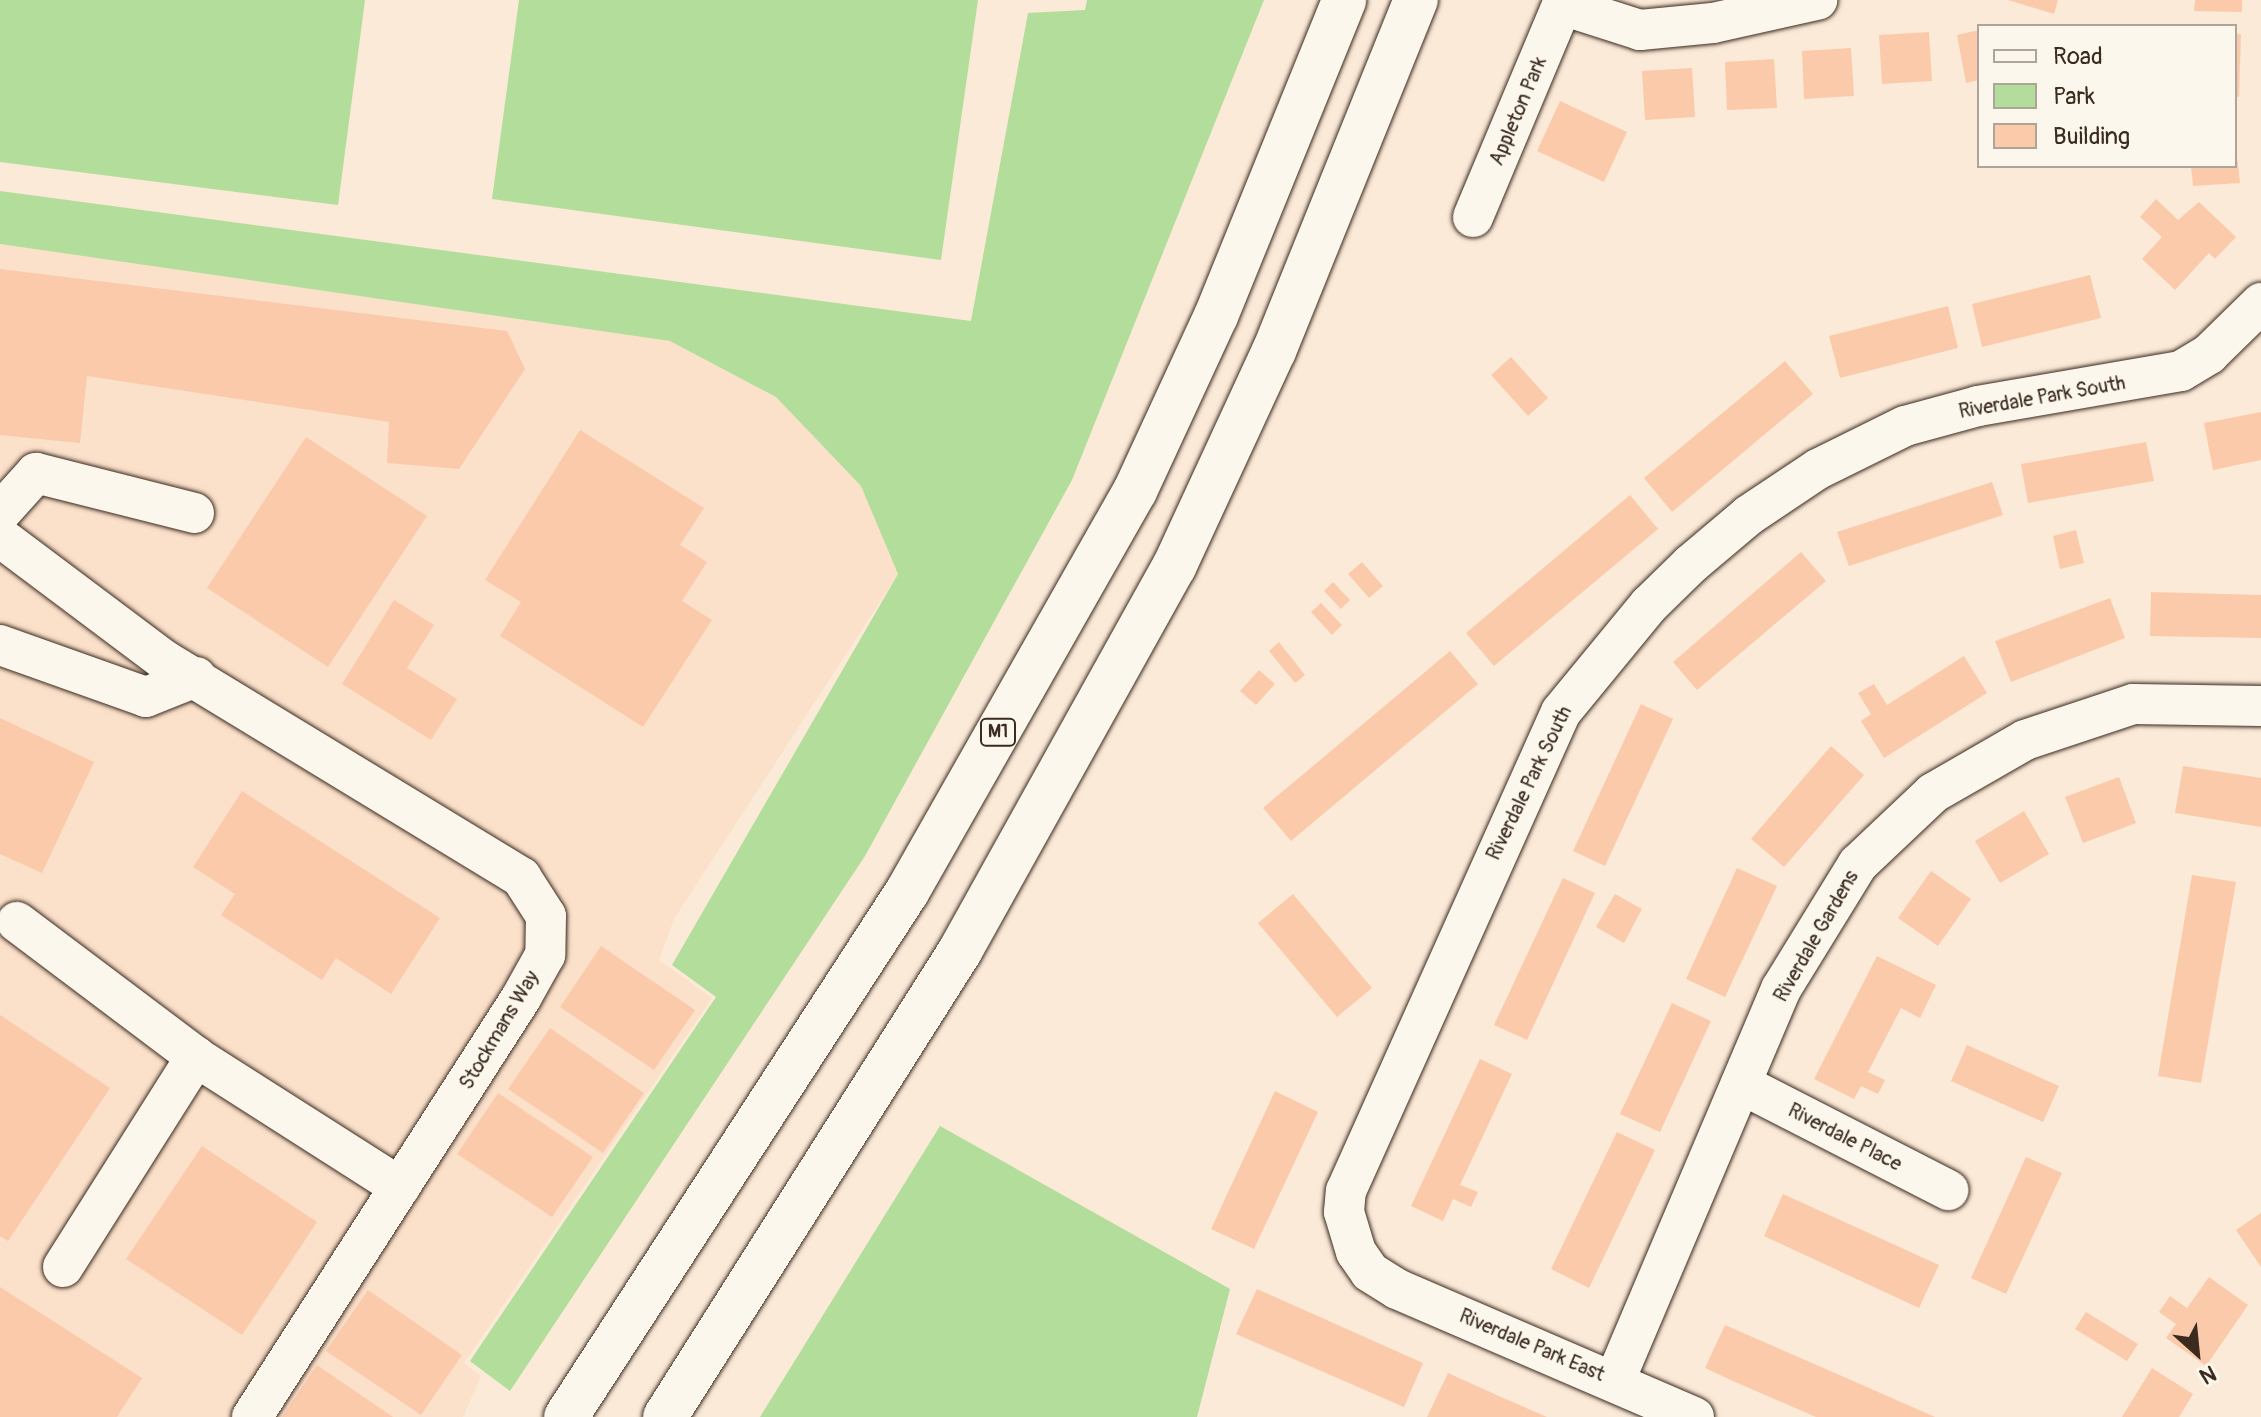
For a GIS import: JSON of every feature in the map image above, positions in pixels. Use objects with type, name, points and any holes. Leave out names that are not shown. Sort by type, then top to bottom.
[{"type":"highway","name":"M1","points":[[566,1417],[907,892],[1135,491],[1216,316],[1344,0]]},
{"type":"highway","points":[[665,1417],[960,951],[1174,567],[1274,351],[1416,0]]},
{"type":"street","name":"Appleton Park","points":[[1473,217],[1563,2],[1640,30],[1713,23],[1817,0]]},
{"type":"street","name":"Riverdale Park South","points":[[1370,1272],[1349,1234],[1346,1191],[1561,712],[1649,605],[1749,515],[1862,444],[1978,406],[2181,371],[2209,354],[2261,303]]},
{"type":"street","points":[[0,513],[36,473],[194,513]]},
{"type":"street","name":"Stockmans Way","points":[[0,537],[164,660],[521,877],[546,916],[545,955],[252,1417]]},
{"type":"street","points":[[0,645],[146,697],[196,677]]},
{"type":"street","name":"Riverdale Gardens","points":[[1615,1380],[1781,989],[1858,864],[1933,793],[2025,740],[2133,704],[2261,706]]},
{"type":"street","points":[[17,922],[196,1057],[400,1187]]},
{"type":"street","points":[[63,1267],[196,1057]]},
{"type":"street","name":"Riverdale Place","points":[[1741,1084],[1948,1190]]},
{"type":"street","name":"Riverdale Park East","points":[[1370,1272],[1397,1289],[1615,1380],[1694,1417]]},
{"type":"shaded area","points":[[0,244],[670,341],[776,397],[861,486],[898,574],[674,919],[659,960],[712,998],[464,1363],[481,1376],[463,1417],[0,1417]]},
{"type":"green space","points":[[0,0],[365,0],[338,205],[0,162]]},
{"type":"green space","points":[[519,0],[978,0],[941,260],[492,199]]},
{"type":"green space","points":[[1087,0],[1264,0],[1072,480],[865,856],[510,1391],[470,1361],[716,997],[672,965],[898,574],[861,486],[776,397],[670,341],[0,244],[0,191],[971,321],[1028,13],[1085,10]]},
{"type":"green space","points":[[940,1126],[1230,1289],[1197,1417],[760,1417]]},
{"type":"building","points":[[2008,0],[2058,0],[2054,14]]},
{"type":"building","points":[[2195,0],[2242,0],[2242,12],[2194,11]]},
{"type":"building","points":[[1977,30],[1977,80],[1966,83],[1957,35]]},
{"type":"building","points":[[1929,32],[1932,81],[1882,84],[1879,35]]},
{"type":"building","points":[[2237,34],[2241,34],[2239,97]]},
{"type":"building","points":[[1851,48],[1854,96],[1804,99],[1802,51]]},
{"type":"building","points":[[1774,59],[1777,108],[1727,110],[1725,62]]},
{"type":"building","points":[[1692,68],[1695,117],[1645,120],[1642,71]]},
{"type":"building","points":[[1560,101],[1627,132],[1604,182],[1537,151]]},
{"type":"building","points":[[2237,156],[2240,183],[2193,186],[2191,168],[2237,168]]},
{"type":"building","points":[[2156,199],[2178,220],[2199,202],[2236,237],[2215,259],[2209,253],[2175,290],[2142,259],[2162,237],[2140,217]]},
{"type":"building","points":[[0,269],[507,331],[525,369],[459,469],[387,463],[389,422],[87,376],[80,443],[0,435]]},
{"type":"building","points":[[2090,275],[2101,318],[1982,347],[1972,304]]},
{"type":"building","points":[[1948,306],[1958,348],[1840,378],[1829,336]]},
{"type":"building","points":[[1511,357],[1548,398],[1528,416],[1491,375]]},
{"type":"building","points":[[1785,361],[1813,394],[1672,512],[1644,478]]},
{"type":"building","points":[[2261,412],[2261,460],[2213,470],[2204,423]]},
{"type":"building","points":[[580,430],[704,508],[680,545],[707,562],[682,601],[712,620],[643,727],[500,636],[521,602],[485,580]]},
{"type":"building","points":[[306,437],[427,516],[328,667],[207,588]]},
{"type":"building","points":[[2146,442],[2154,481],[2028,503],[2021,464]]},
{"type":"building","points":[[1992,482],[2003,515],[1849,566],[1837,532]]},
{"type":"building","points":[[1630,495],[1658,529],[1494,666],[1466,633]]},
{"type":"building","points":[[2076,530],[2084,563],[2060,569],[2053,536]]},
{"type":"building","points":[[1801,552],[1826,581],[1697,690],[1673,662]]},
{"type":"building","points":[[1362,562],[1383,586],[1369,598],[1348,574]]},
{"type":"building","points":[[1333,582],[1350,600],[1341,609],[1324,591]]},
{"type":"building","points":[[2151,592],[2261,595],[2261,638],[2150,636]]},
{"type":"building","points":[[2110,598],[2125,638],[2011,682],[1995,641]]},
{"type":"building","points":[[394,600],[434,625],[407,668],[457,699],[431,740],[342,684]]},
{"type":"building","points":[[1321,603],[1342,625],[1332,635],[1311,612]]},
{"type":"building","points":[[1279,642],[1305,675],[1295,683],[1269,651]]},
{"type":"building","points":[[1450,651],[1478,684],[1291,841],[1263,808]]},
{"type":"building","points":[[1964,656],[1987,693],[1884,758],[1861,721],[1871,714],[1858,693],[1874,684],[1887,705]]},
{"type":"building","points":[[1259,670],[1275,684],[1256,705],[1240,691]]},
{"type":"building","points":[[1641,704],[1673,719],[1605,866],[1573,851]]},
{"type":"building","points":[[0,718],[94,762],[42,873],[0,854]]},
{"type":"building","points":[[1831,746],[1864,775],[1784,867],[1751,839]]},
{"type":"building","points":[[2183,766],[2261,778],[2261,827],[2175,813]]},
{"type":"building","points":[[2119,777],[2136,823],[2083,843],[2065,797]]},
{"type":"building","points":[[242,791],[440,918],[391,994],[336,958],[322,980],[221,915],[235,894],[193,867]]},
{"type":"building","points":[[2024,811],[2049,854],[2000,883],[1975,841]]},
{"type":"building","points":[[1737,868],[1777,886],[1725,997],[1686,979]]},
{"type":"building","points":[[1931,871],[1971,899],[1938,946],[1898,918]]},
{"type":"building","points":[[2192,875],[2236,882],[2201,1083],[2158,1076]]},
{"type":"building","points":[[1563,878],[1595,893],[1527,1040],[1494,1025]]},
{"type":"building","points":[[1293,894],[1372,988],[1337,1017],[1258,923]]},
{"type":"building","points":[[1615,894],[1642,909],[1624,943],[1596,927]]},
{"type":"building","points":[[601,946],[695,1010],[654,1070],[560,1007]]},
{"type":"building","points":[[1877,956],[1936,985],[1920,1018],[1901,1008],[1868,1072],[1885,1080],[1878,1094],[1861,1086],[1854,1099],[1814,1079]]},
{"type":"building","points":[[1672,1003],[1711,1021],[1660,1132],[1620,1114]]},
{"type":"building","points":[[0,1015],[110,1088],[8,1241],[0,1236]]},
{"type":"building","points":[[550,1028],[644,1093],[603,1153],[508,1089]]},
{"type":"building","points":[[1967,1045],[2059,1086],[2043,1122],[1951,1081]]},
{"type":"building","points":[[1480,1059],[1512,1074],[1460,1185],[1478,1192],[1471,1207],[1453,1199],[1443,1221],[1411,1206]]},
{"type":"building","points":[[1275,1091],[1318,1112],[1254,1249],[1211,1229]]},
{"type":"building","points":[[498,1093],[593,1157],[552,1217],[457,1154]]},
{"type":"building","points":[[1617,1132],[1655,1150],[1589,1288],[1551,1269]]},
{"type":"building","points":[[202,1146],[317,1222],[242,1335],[126,1259]]},
{"type":"building","points":[[2026,1157],[2062,1173],[2006,1294],[1971,1278]]},
{"type":"building","points":[[1783,1194],[1939,1265],[1919,1308],[1764,1236]]},
{"type":"building","points":[[2261,1213],[2261,1267],[2236,1230]]},
{"type":"building","points":[[2209,1277],[2248,1305],[2206,1366],[2166,1338],[2176,1324],[2159,1312],[2170,1296],[2187,1308]]},
{"type":"building","points":[[0,1287],[142,1378],[117,1417],[0,1417]]},
{"type":"building","points":[[1257,1289],[1423,1363],[1404,1407],[1236,1334]]},
{"type":"building","points":[[368,1290],[462,1355],[421,1415],[326,1351]]},
{"type":"building","points":[[2086,1312],[2138,1344],[2127,1361],[2075,1329]]},
{"type":"building","points":[[1725,1325],[1935,1417],[1816,1417],[1733,1381],[1705,1368]]},
{"type":"building","points":[[317,1365],[393,1417],[282,1417]]},
{"type":"building","points":[[2152,1368],[2193,1394],[2179,1417],[2122,1417]]},
{"type":"building","points":[[1448,1373],[1501,1397],[1547,1417],[1427,1417]]}]
